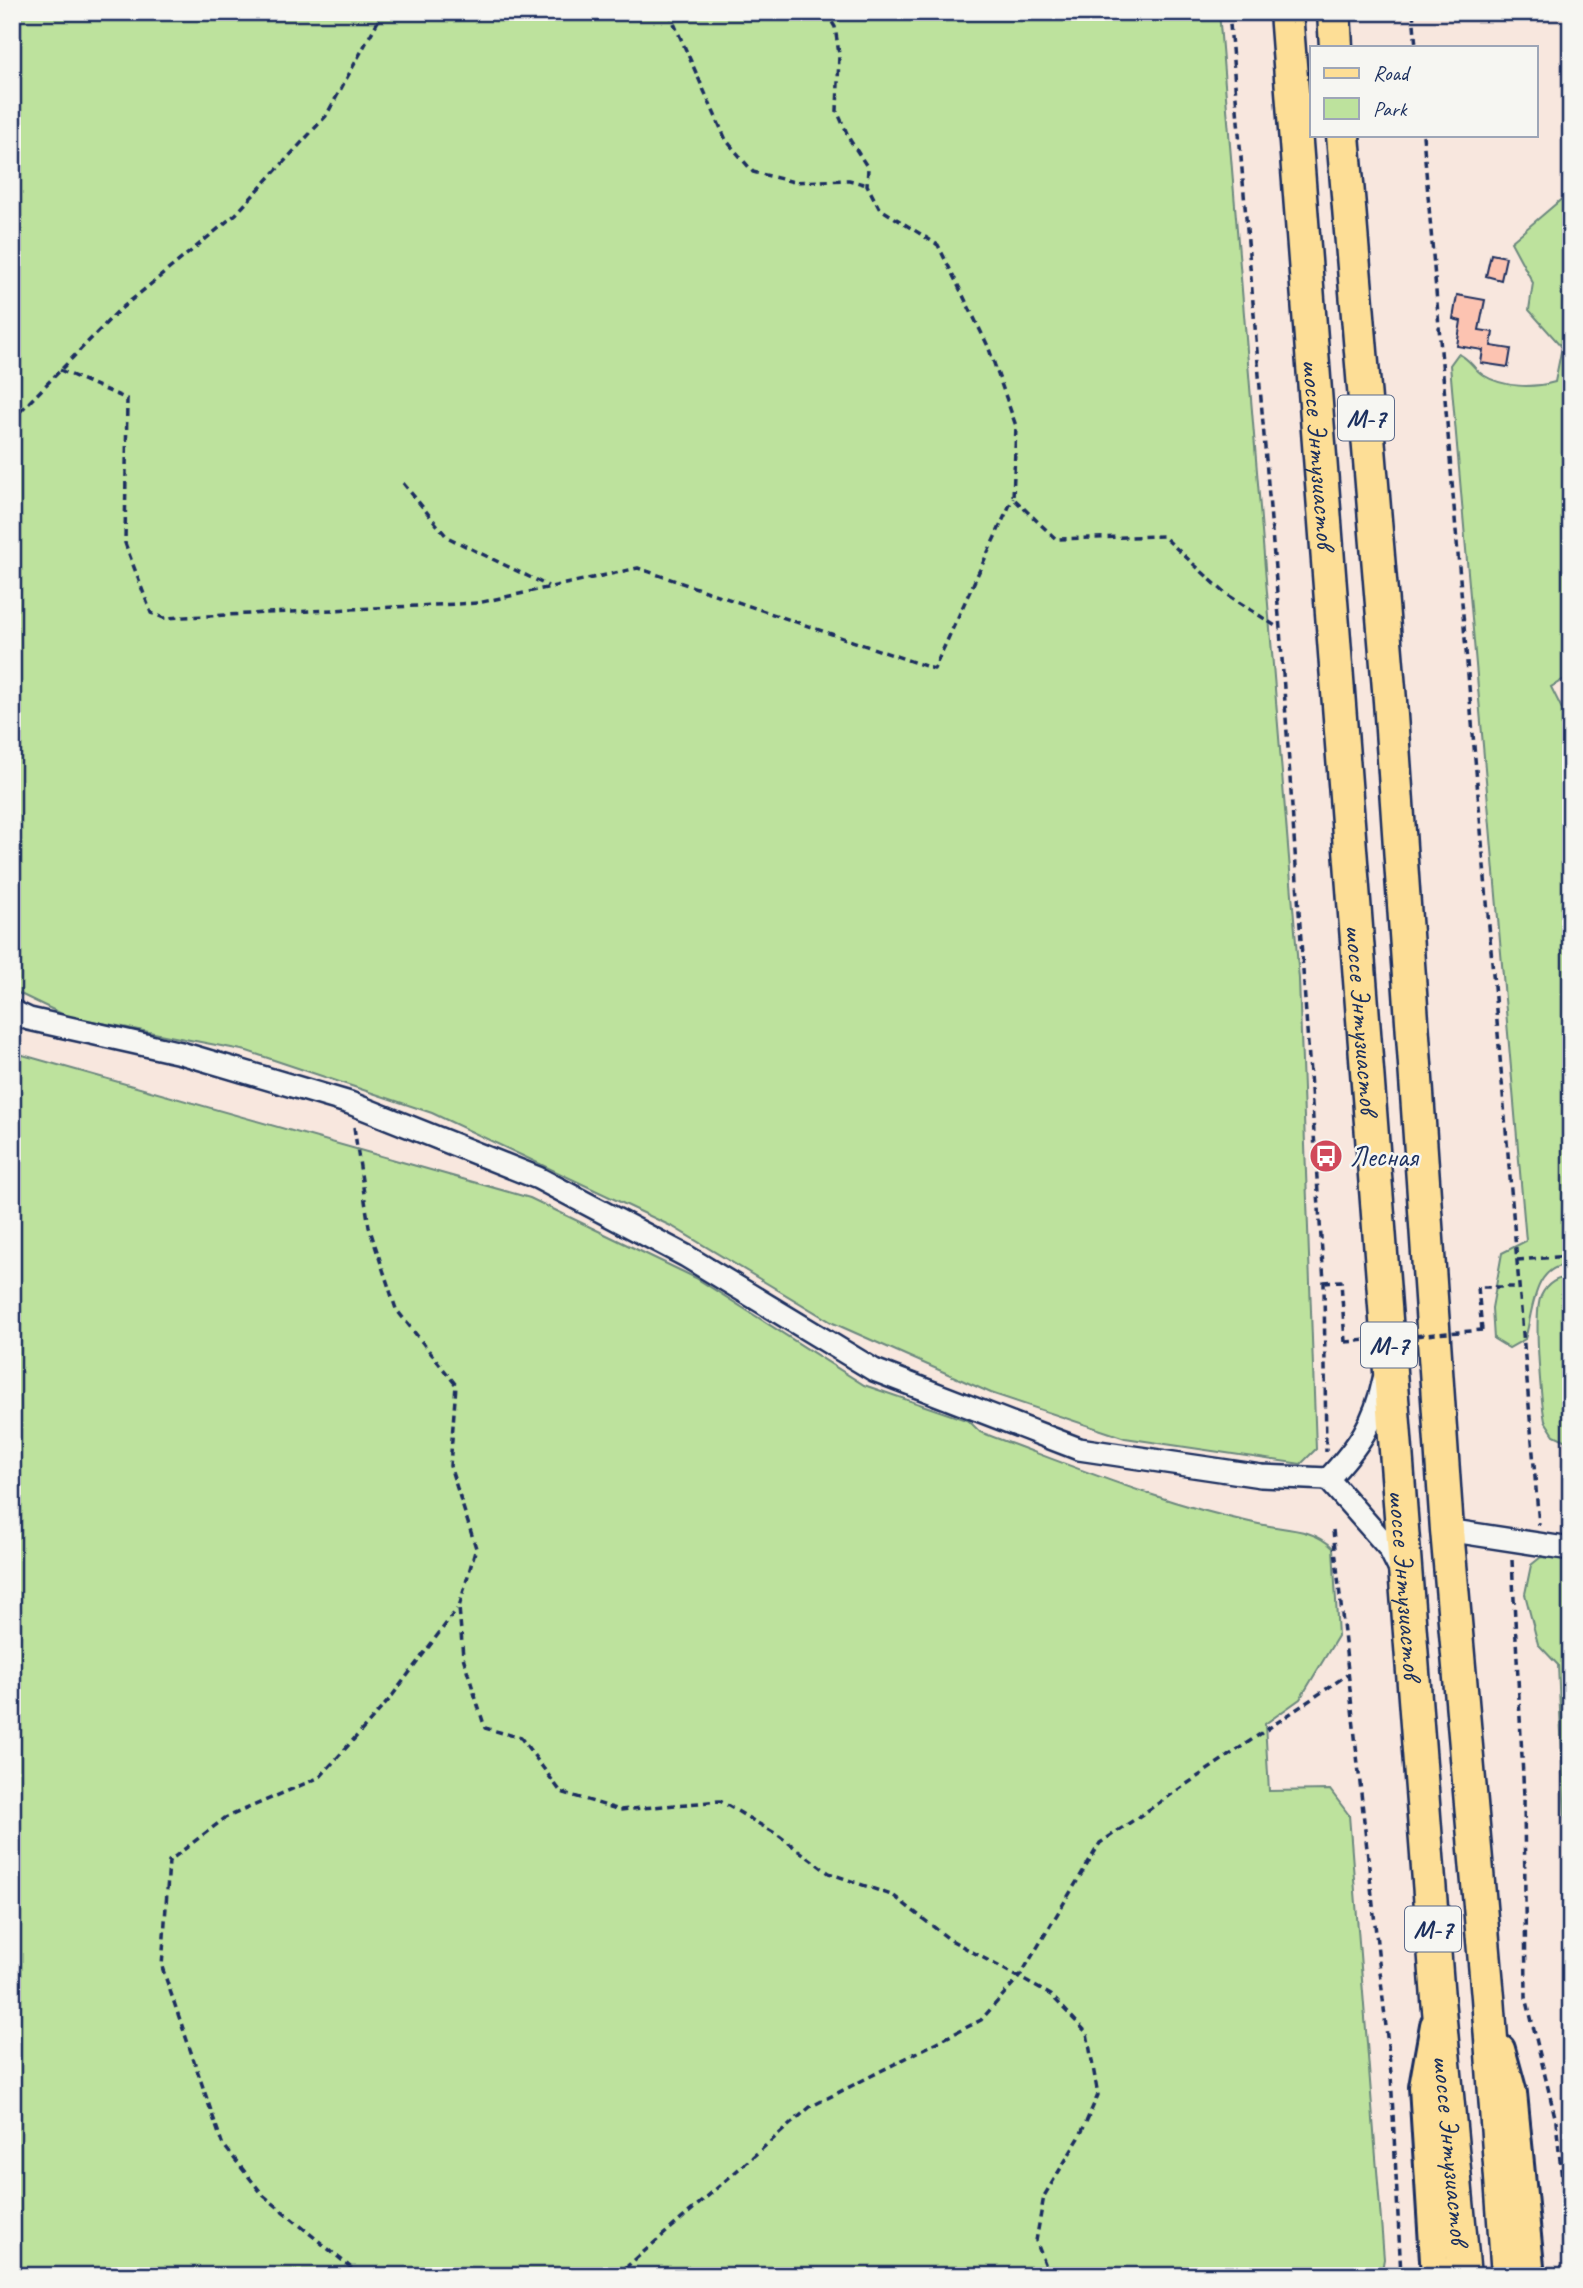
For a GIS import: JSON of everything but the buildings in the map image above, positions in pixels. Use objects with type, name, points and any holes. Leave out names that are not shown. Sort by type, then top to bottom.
[{"type":"highway","name":"шоссе Энтузиастов","points":[[1286,12],[1438,1999],[1464,2276]]},
{"type":"highway","points":[[1334,12],[1336,46]]},
{"type":"highway","name":"шоссе Энтузиастов","points":[[1343,136],[1391,715],[1447,1530],[1488,1997],[1508,2276]]},
{"type":"main road","points":[[1488,1997],[1513,2093],[1531,2276]]},
{"type":"main road","points":[[1435,2276],[1423,2087],[1438,1999]]},
{"type":"street","points":[[12,1011],[29,1019],[181,1053],[350,1103],[538,1178],[687,1256],[874,1370],[1079,1449],[1261,1476],[1327,1468],[1364,1437],[1380,1399],[1390,1353]]},
{"type":"street","points":[[1327,1468],[1389,1548],[1406,1582]]},
{"type":"street","points":[[1447,1530],[1571,1549]]},
{"type":"path","points":[[12,420],[117,312],[236,214],[326,116],[383,12]]},
{"type":"path","points":[[669,12],[726,140],[753,172],[794,182],[849,180],[867,185]]},
{"type":"path","points":[[60,370],[127,399],[125,543],[150,613],[164,618],[478,603],[638,568],[934,669],[1013,498],[1016,426],[988,346],[938,245],[879,208],[867,185],[868,168],[850,140],[837,111],[839,54],[835,27],[826,12]]},
{"type":"path","points":[[1229,12],[1280,629],[1324,1282],[1327,1468]]},
{"type":"path","points":[[1413,12],[1416,46]]},
{"type":"path","points":[[1423,136],[1539,1531]]},
{"type":"path","points":[[403,483],[447,537],[550,587]]},
{"type":"path","points":[[1013,498],[1056,539],[1163,536],[1225,593],[1280,629]]},
{"type":"path","points":[[350,1103],[369,1227],[397,1309],[456,1385],[450,1466],[476,1548],[459,1607],[463,1657],[485,1728],[521,1738],[561,1791],[620,1810],[720,1801],[778,1835],[830,1873],[894,1896],[948,1939],[1051,1994],[1087,2033],[1098,2095],[1079,2138],[1044,2196],[1036,2241],[1050,2276]]},
{"type":"path","points":[[1517,1260],[1571,1256]]},
{"type":"path","points":[[1324,1282],[1341,1281],[1345,1342],[1482,1331],[1478,1287],[1519,1287]]},
{"type":"path","points":[[1333,1530],[1391,2074],[1401,2276]]},
{"type":"path","points":[[1512,1542],[1524,1796],[1526,1997],[1556,2121],[1571,2269]]},
{"type":"path","points":[[361,2276],[263,2195],[222,2143],[162,1967],[169,1861],[225,1818],[320,1777],[389,1700],[459,1607]]},
{"type":"path","points":[[617,2276],[810,2107],[981,2021],[1020,1976],[1100,1843],[1348,1675]]},
{"type":"green space","points":[[12,12],[1219,12],[1299,979],[1316,1449],[1301,1464],[1125,1438],[991,1393],[833,1323],[673,1227],[432,1113],[247,1051],[66,1016],[12,990]]},
{"type":"green space","points":[[1571,191],[1571,675],[1551,687],[1571,727],[1571,1265],[1548,1272],[1541,1281],[1525,1339],[1509,1348],[1494,1339],[1492,1308],[1502,1253],[1526,1241],[1450,365],[1458,354],[1483,375],[1509,385],[1528,386],[1555,382],[1562,347],[1529,310],[1533,283],[1511,242]]},
{"type":"green space","points":[[12,1052],[530,1198],[696,1278],[864,1385],[969,1421],[980,1432],[1116,1482],[1219,1515],[1307,1533],[1333,1548],[1338,1636],[1300,1699],[1265,1724],[1269,1791],[1330,1790],[1349,1815],[1384,2259],[1381,2276],[12,2276]]},
{"type":"green space","points":[[1571,1276],[1571,1443],[1554,1435],[1545,1421],[1538,1320],[1541,1296],[1549,1284]]},
{"type":"green space","points":[[1541,1557],[1571,1560],[1571,1956],[1558,1665],[1538,1644],[1525,1594],[1531,1565]]},
{"type":"place","name":"Лесная","points":[[1326,1156]]}]
